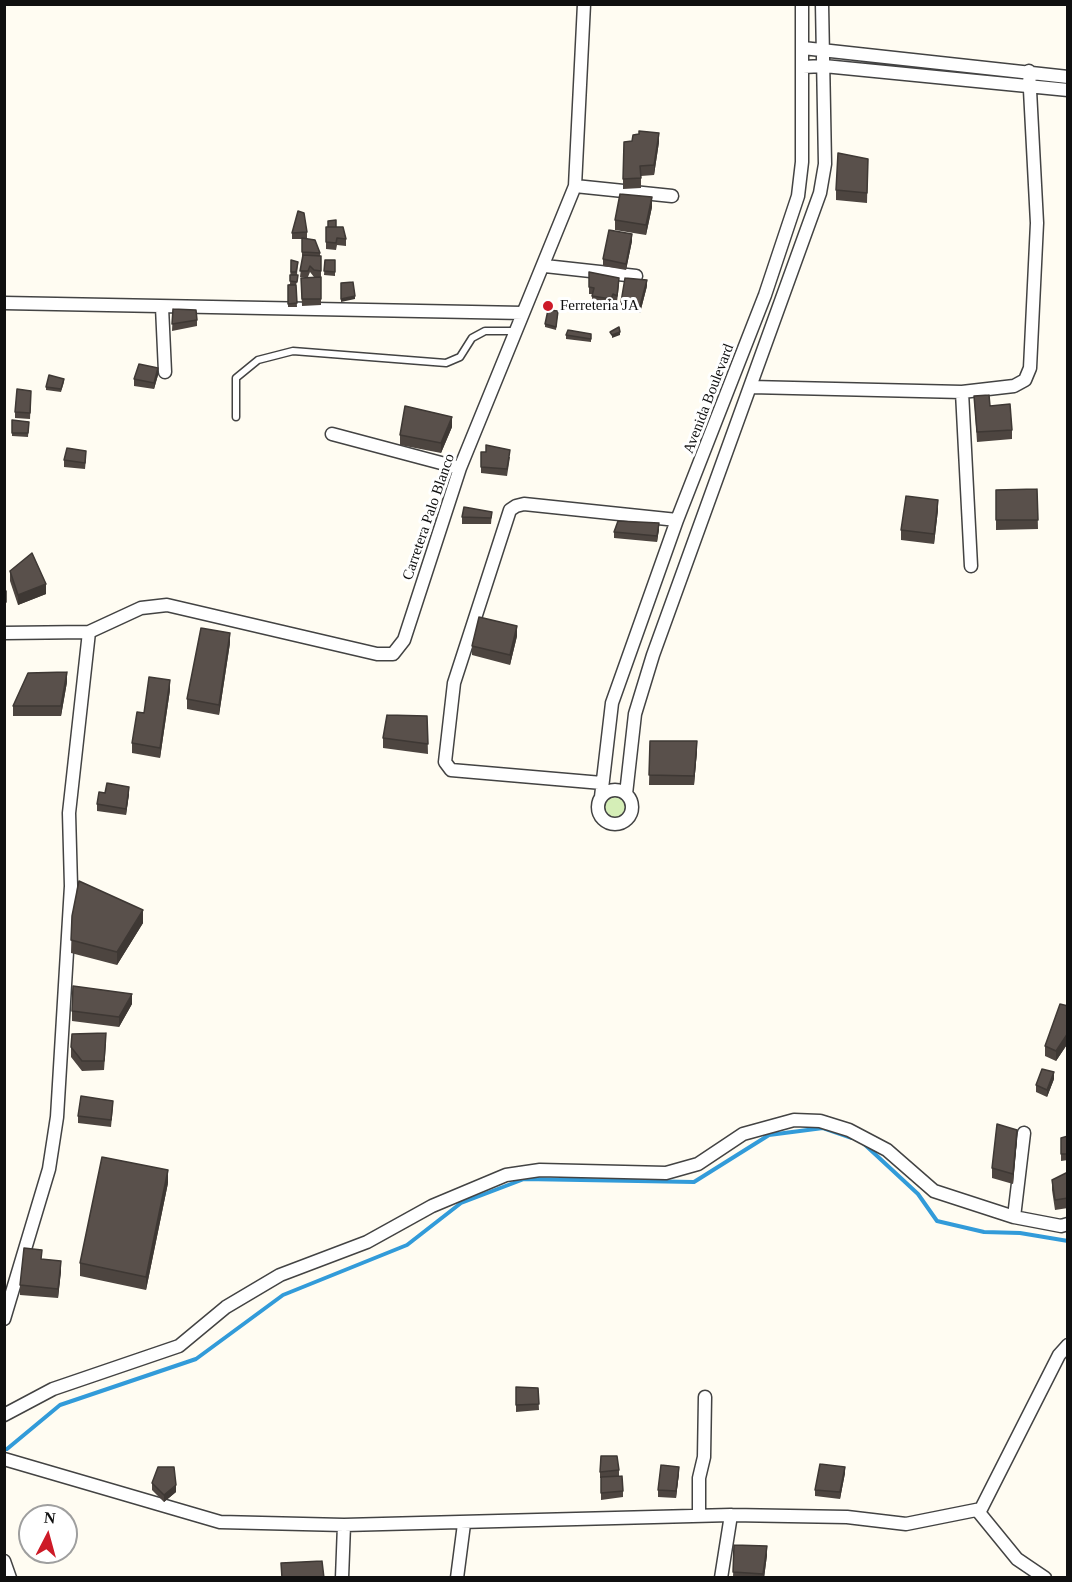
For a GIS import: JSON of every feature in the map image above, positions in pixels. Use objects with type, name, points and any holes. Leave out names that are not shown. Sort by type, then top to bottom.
[{"type":"street","name":"Carretera Palo Blanco","points":[[4,633],[89,632],[141,608],[167,605],[377,654],[393,654],[404,640],[460,468],[575,186],[584,4]]},
{"type":"street","name":"Avenida Boulevard","points":[[601,797],[612,703],[677,520],[765,295],[798,195],[802,162],[802,4]]},
{"type":"street","points":[[626,794],[635,714],[653,655],[820,193],[825,164],[822,4]]},
{"type":"street","points":[[803,48],[1068,77]]},
{"type":"street","points":[[803,67],[824,66],[1068,90]]},
{"type":"street","points":[[751,387],[962,392],[1014,386],[1025,380],[1030,368],[1037,223],[1029,72]]},
{"type":"street","points":[[575,186],[672,196]]},
{"type":"street","points":[[544,266],[636,276]]},
{"type":"street","points":[[4,303],[523,313]]},
{"type":"street","points":[[162,307],[165,372]]},
{"type":"street","points":[[962,392],[971,566]]},
{"type":"street","points":[[332,434],[460,468]]},
{"type":"street","points":[[602,783],[451,771],[445,762],[454,683],[510,510],[524,504],[677,520]]},
{"type":"street","points":[[4,1319],[49,1169],[57,1117],[71,886],[69,813],[89,632]]},
{"type":"street","points":[[616,790],[626,794],[632,803],[631,814],[618,824],[602,818],[598,808],[601,797],[616,790]]},
{"type":"street","points":[[4,1415],[53,1389],[179,1346],[226,1307],[280,1275],[367,1242],[432,1206],[506,1175],[540,1170],[666,1173],[698,1164],[742,1134],[794,1120],[820,1121],[849,1130],[887,1150],[934,1191],[1014,1217],[1061,1226],[1068,1224]]},
{"type":"street","points":[[1014,1217],[1024,1133]]},
{"type":"street","points":[[4,1459],[220,1522],[344,1526],[731,1515],[847,1517],[906,1524],[981,1509],[1059,1356],[1068,1345]]},
{"type":"street","points":[[699,1515],[699,1478],[704,1457],[705,1397]]},
{"type":"street","points":[[977,1510],[1017,1559],[1045,1578]]},
{"type":"street","points":[[721,1578],[731,1515]]},
{"type":"street","points":[[458,1578],[464,1524]]},
{"type":"street","points":[[342,1578],[344,1526]]},
{"type":"street","points":[[4,1561],[10,1578]]},
{"type":"lane","points":[[236,417],[236,378],[258,360],[293,351],[446,363],[460,357],[472,338],[485,331],[516,331]]},
{"type":"green space","points":[[615,793],[625,797],[629,807],[625,817],[615,821],[605,817],[601,807],[605,797]]},
{"type":"building","points":[[639,131],[659,133],[654,165],[640,166],[641,178],[623,179],[624,142],[632,141],[633,135],[639,134]]},
{"type":"building","points":[[838,153],[868,159],[867,193],[836,190]]},
{"type":"building","points":[[620,194],[652,197],[646,225],[615,220]]},
{"type":"building","points":[[298,211],[304,213],[307,232],[292,233]]},
{"type":"building","points":[[336,220],[336,227],[328,227],[328,221]]},
{"type":"building","points":[[326,227],[343,227],[346,239],[337,238],[336,243],[326,242]]},
{"type":"building","points":[[609,230],[632,234],[626,264],[603,259]]},
{"type":"building","points":[[302,238],[315,240],[320,253],[302,252]]},
{"type":"building","points":[[303,255],[321,256],[321,271],[314,270],[310,266],[308,271],[300,271]]},
{"type":"building","points":[[291,260],[298,262],[296,272],[291,272]]},
{"type":"building","points":[[325,260],[335,260],[335,272],[324,271]]},
{"type":"building","points":[[589,272],[619,278],[617,296],[613,294],[611,299],[592,296],[594,288],[589,287]]},
{"type":"building","points":[[290,275],[298,275],[297,282],[290,281]]},
{"type":"building","points":[[321,277],[321,299],[302,299],[301,278]]},
{"type":"building","points":[[625,278],[647,280],[640,306],[621,302]]},
{"type":"building","points":[[353,282],[355,296],[341,299],[341,283]]},
{"type":"building","points":[[288,285],[296,285],[297,303],[288,304]]},
{"type":"building","points":[[173,309],[196,310],[197,320],[172,324]]},
{"type":"building","points":[[548,310],[558,311],[556,327],[545,324]]},
{"type":"building","points":[[619,327],[620,332],[612,335],[610,332]]},
{"type":"building","points":[[568,330],[591,334],[591,339],[566,335]]},
{"type":"building","points":[[139,364],[158,368],[154,383],[134,379]]},
{"type":"building","points":[[49,375],[64,379],[61,389],[46,387]]},
{"type":"building","points":[[17,389],[31,391],[30,413],[15,412]]},
{"type":"building","points":[[989,395],[990,406],[1010,404],[1012,430],[977,432],[974,396]]},
{"type":"building","points":[[405,406],[452,417],[441,443],[400,435]]},
{"type":"building","points":[[12,420],[29,422],[28,433],[12,433]]},
{"type":"building","points":[[486,445],[510,450],[507,469],[481,467],[481,452],[486,452]]},
{"type":"building","points":[[67,448],[86,451],[85,463],[64,460]]},
{"type":"building","points":[[1037,489],[1038,520],[996,520],[996,490]]},
{"type":"building","points":[[906,496],[938,500],[934,534],[901,530]]},
{"type":"building","points":[[464,507],[492,512],[491,518],[462,517]]},
{"type":"building","points":[[618,521],[659,523],[657,536],[614,532]]},
{"type":"building","points":[[32,553],[46,584],[18,595],[10,571]]},
{"type":"building","points":[[4,591],[6,591],[6,602],[4,603]]},
{"type":"building","points":[[479,617],[517,626],[510,655],[472,646]]},
{"type":"building","points":[[201,628],[230,633],[219,705],[187,699]]},
{"type":"building","points":[[67,672],[61,706],[13,706],[28,673]]},
{"type":"building","points":[[149,677],[170,680],[160,748],[132,743],[137,712],[144,713]]},
{"type":"building","points":[[387,715],[427,716],[428,744],[383,738]]},
{"type":"building","points":[[650,741],[697,741],[694,776],[649,775]]},
{"type":"building","points":[[107,783],[129,787],[126,809],[97,804],[99,792],[105,793]]},
{"type":"building","points":[[79,881],[143,910],[117,952],[71,940],[72,916]]},
{"type":"building","points":[[73,986],[132,994],[119,1017],[72,1011]]},
{"type":"building","points":[[1060,1004],[1068,1006],[1068,1033],[1056,1051],[1045,1046]]},
{"type":"building","points":[[106,1033],[104,1061],[82,1061],[71,1047],[72,1034]]},
{"type":"building","points":[[1042,1069],[1054,1072],[1047,1090],[1036,1085]]},
{"type":"building","points":[[81,1096],[113,1101],[111,1120],[78,1116]]},
{"type":"building","points":[[997,1124],[1017,1130],[1013,1174],[992,1168]]},
{"type":"building","points":[[1068,1136],[1068,1154],[1061,1154],[1061,1138]]},
{"type":"building","points":[[102,1157],[168,1170],[146,1277],[80,1263]]},
{"type":"building","points":[[1068,1172],[1068,1198],[1055,1200],[1052,1180]]},
{"type":"building","points":[[24,1248],[42,1250],[41,1259],[61,1261],[58,1289],[20,1285]]},
{"type":"building","points":[[516,1387],[538,1388],[539,1404],[516,1405]]},
{"type":"building","points":[[601,1456],[617,1456],[619,1470],[600,1472]]},
{"type":"building","points":[[820,1464],[845,1467],[840,1492],[815,1490]]},
{"type":"building","points":[[661,1465],[679,1467],[676,1491],[658,1490]]},
{"type":"building","points":[[158,1467],[174,1467],[176,1485],[164,1495],[152,1483]]},
{"type":"building","points":[[622,1476],[623,1491],[601,1493],[601,1477]]},
{"type":"building","points":[[734,1545],[767,1546],[763,1574],[733,1572]]},
{"type":"building","points":[[322,1561],[324,1578],[282,1578],[281,1563]]},
{"type":"waterway","points":[[7,1449],[60,1405],[196,1359],[283,1295],[407,1245],[461,1203],[524,1179],[694,1182],[769,1135],[823,1128],[852,1138]]},
{"type":"waterway","points":[[862,1142],[918,1194],[937,1221],[984,1232],[1020,1233],[1068,1241]]},
{"type":"place","name":"Ferreteria JA","points":[[548,306]]}]
